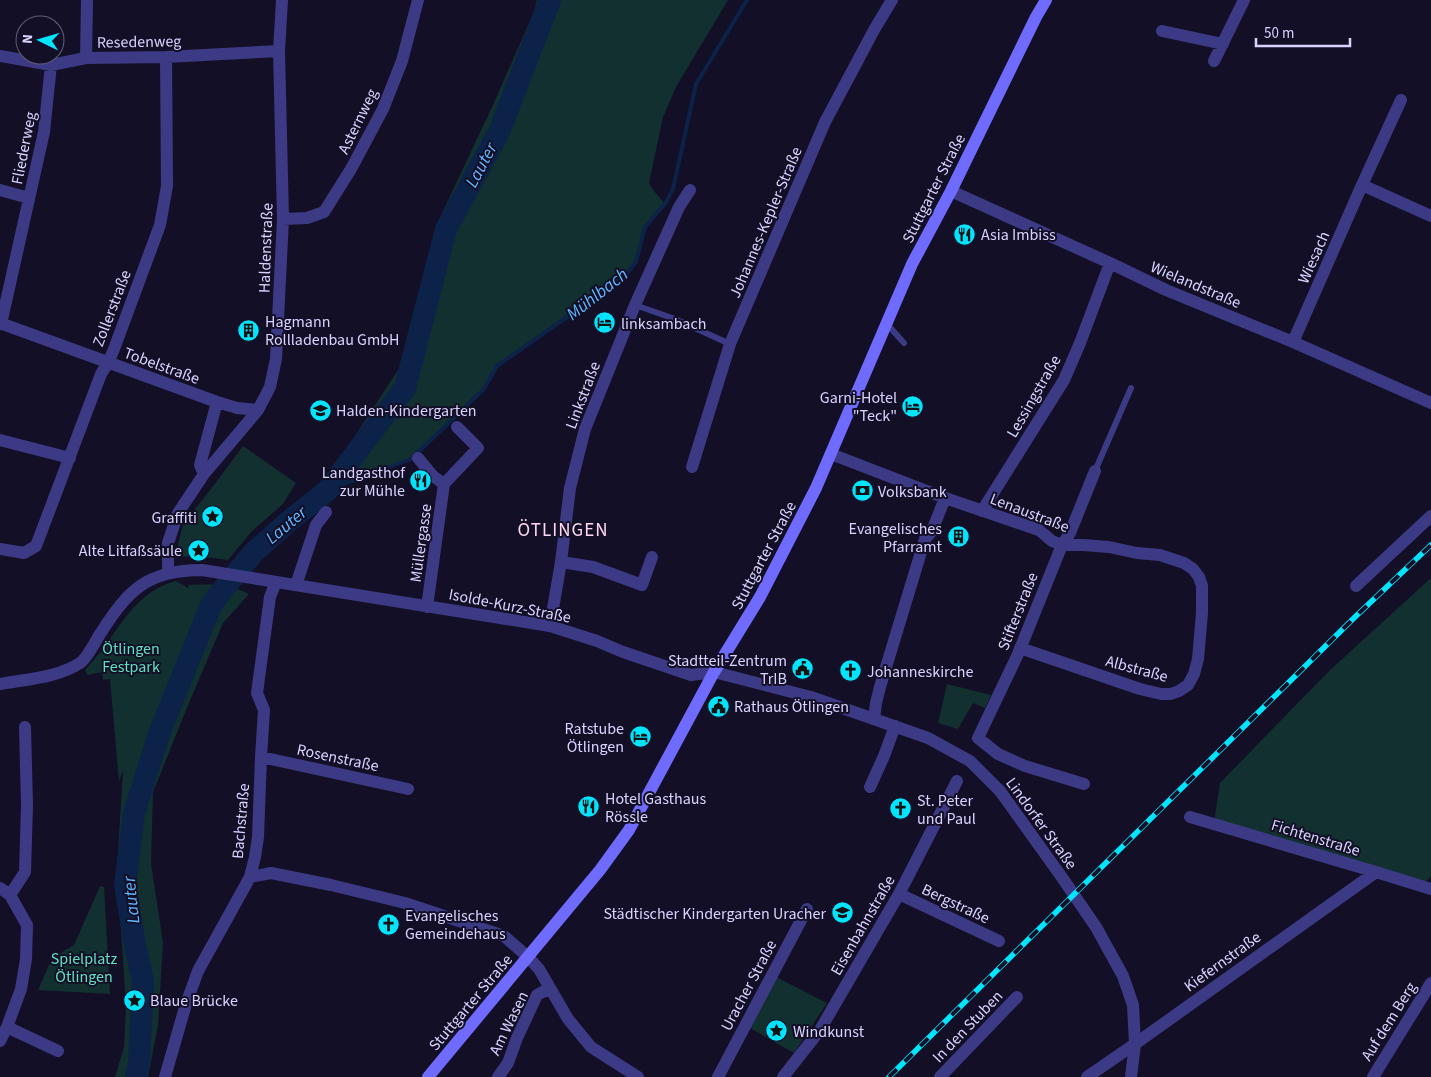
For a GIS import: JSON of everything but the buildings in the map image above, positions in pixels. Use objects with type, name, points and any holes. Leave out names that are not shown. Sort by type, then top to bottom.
[{"type":"main road","name":"Stuttgarter Straße","points":[[428,1077],[600,870],[629,830],[714,672],[760,598],[806,511],[912,264],[1046,0]]},
{"type":"street","points":[[86,58],[87,0]]},
{"type":"street","name":"Haldenstraße","points":[[168,572],[168,543],[174,520],[204,474],[258,410],[270,387],[276,359],[284,219],[279,51],[282,0]]},
{"type":"street","name":"Asternweg","points":[[284,219],[307,218],[324,212],[351,169],[383,109],[402,61],[418,0]]},
{"type":"street","name":"Johannes-Kepler-Straße","points":[[692,467],[730,344],[825,122],[892,0]]},
{"type":"street","points":[[1214,61],[1244,0]]},
{"type":"street","points":[[1162,31],[1223,44]]},
{"type":"street","name":"Resedenweg","points":[[65,62],[86,58],[166,58],[279,51]]},
{"type":"street","name":"Resedenweg","points":[[0,56],[15,59]]},
{"type":"street","name":"Zollerstraße","points":[[0,549],[24,553],[36,546],[160,225],[167,186],[166,58]]},
{"type":"street","name":"Fliederweg","points":[[0,323],[44,132],[51,65]]},
{"type":"street","name":"Wiesach","points":[[1293,342],[1401,100]]},
{"type":"street","points":[[1362,184],[1431,216]]},
{"type":"street","points":[[0,190],[29,198]]},
{"type":"street","name":"Linkstraße","points":[[550,626],[561,562],[570,488],[585,429],[679,208],[690,190]]},
{"type":"street","name":"Wielandstraße","points":[[950,191],[1166,290],[1293,342],[1431,404]]},
{"type":"street","name":"Lessingstraße","points":[[982,511],[1064,380],[1110,263]]},
{"type":"street","name":"Tobelstraße","points":[[0,323],[217,402],[237,408],[258,410]]},
{"type":"street","points":[[204,474],[200,465],[217,402]]},
{"type":"street","name":"Müllergasse","points":[[428,606],[444,484],[478,448],[456,427]]},
{"type":"street","points":[[0,440],[70,458]]},
{"type":"street","name":"Lenaustraße","points":[[831,454],[945,498],[1039,530],[1052,541],[1062,545],[1109,547],[1137,553],[1160,555],[1184,563],[1193,569],[1199,577],[1202,586],[1202,628]]},
{"type":"street","name":"Müllergasse","points":[[418,458],[433,476],[444,484]]},
{"type":"street","name":"Stifterstraße","points":[[1084,784],[1025,766],[998,754],[978,738],[1020,648],[1062,545],[1070,533],[1095,471]]},
{"type":"street","points":[[874,719],[880,687],[925,539],[932,531],[945,498]]},
{"type":"street","points":[[296,585],[316,525],[326,512]]},
{"type":"street","points":[[1356,586],[1431,516]]},
{"type":"street","points":[[561,562],[592,567],[642,585],[652,557]]},
{"type":"street","name":"Isolde-Kurz-Straße","points":[[168,572],[202,570],[550,626],[691,675],[714,672]]},
{"type":"street","points":[[0,684],[58,674],[82,662],[110,619],[129,595],[148,580],[168,572]]},
{"type":"street","name":"Bachstraße","points":[[165,1077],[186,1004],[198,971],[250,878],[258,837],[264,710],[258,693],[270,597],[276,582]]},
{"type":"street","name":"Albstraße","points":[[1020,648],[1140,689],[1161,694],[1171,694],[1188,685],[1194,674],[1202,628]]},
{"type":"street","name":"Lindorfer Straße","points":[[714,672],[811,697],[928,738],[970,761],[1000,790],[1096,927],[1123,976],[1133,1005],[1135,1044],[1131,1077]]},
{"type":"street","points":[[870,787],[895,726]]},
{"type":"street","points":[[0,1041],[7,1027],[20,989],[26,959],[27,925],[5,891],[25,872],[27,805],[25,728]]},
{"type":"street","name":"Rosenstraße","points":[[261,757],[408,789]]},
{"type":"street","name":"Eisenbahnstraße","points":[[783,1077],[820,1030],[899,894],[957,781]]},
{"type":"street","name":"Fichtenstraße","points":[[1190,817],[1431,889]]},
{"type":"street","name":"Kiefernstraße","points":[[1087,1077],[1376,872]]},
{"type":"street","name":"Am Wasen","points":[[250,878],[271,873],[331,885],[405,903],[504,936],[539,969],[568,1019],[591,1047],[638,1077]]},
{"type":"street","name":"Bergstraße","points":[[899,894],[999,941]]},
{"type":"street","name":"Uracher Straße","points":[[718,1077],[806,909]]},
{"type":"street","name":"Auf dem Berg","points":[[1373,1077],[1431,983]]},
{"type":"street","name":"Am Wasen","points":[[498,1077],[508,1063],[537,994],[550,988]]},
{"type":"street","name":"In den Stuben","points":[[940,1077],[1017,997]]},
{"type":"street","points":[[7,1027],[58,1051]]},
{"type":"lane","points":[[636,306],[675,320],[730,344]]},
{"type":"lane","points":[[886,324],[904,343]]},
{"type":"lane","name":"Stifterstraße","points":[[1095,471],[1130,388]]},
{"type":"green space","points":[[537,0],[728,0],[676,87],[663,117],[649,183],[665,204],[645,228],[636,262],[623,278],[497,366],[484,389],[411,459],[354,480],[352,474],[343,479],[353,439],[398,370],[418,307],[436,226],[492,107],[533,14]]},
{"type":"green space","points":[[243,446],[296,483],[283,504],[252,531],[228,560],[197,556],[175,557],[183,524]]},
{"type":"green space","points":[[1431,578],[1431,876],[1423,886],[1214,823],[1220,783],[1329,671]]},
{"type":"green space","name":"Ötlingen Festpark","points":[[176,581],[188,588],[189,585],[220,585],[235,588],[249,594],[223,623],[153,792],[151,863],[163,943],[158,1025],[148,1077],[115,1077],[124,1047],[126,1007],[117,867],[123,771],[119,781],[110,679],[103,680],[102,672],[87,675],[85,670],[142,599],[163,585]]},
{"type":"green space","points":[[947,684],[991,695],[985,708],[973,703],[958,729],[938,723]]},
{"type":"green space","name":"Spielplatz Ötlingen","points":[[100,886],[104,887],[110,994],[38,990],[52,958],[74,945]]},
{"type":"green space","points":[[774,976],[827,1003],[794,1053],[748,1027]]},
{"type":"waterway","name":"Lauter","points":[[136,1077],[139,1063],[143,981],[125,885],[134,813],[160,731],[212,603],[253,553],[328,490],[405,388],[446,229],[499,132],[550,0]]},
{"type":"waterway","name":"Mühlbach","points":[[328,490],[411,459],[484,389],[497,366],[623,278],[636,262],[645,227],[665,204],[673,189],[696,84],[747,0]]},
{"type":"railway","points":[[889,1077],[1355,617],[1431,545]]},
{"type":"place","name":"Asia Imbiss","points":[[965,234]]},
{"type":"place","name":"linksambach","points":[[605,323]]},
{"type":"place","name":"Hagmann Rollladenbau GmbH","points":[[249,330]]},
{"type":"place","name":"Garni-Hotel \"Teck\"","points":[[913,406]]},
{"type":"place","name":"Halden-Kindergarten","points":[[320,410]]},
{"type":"place","name":"Landgasthof zur Mühle","points":[[421,481]]},
{"type":"place","name":"Volksbank","points":[[862,491]]},
{"type":"place","name":"Graffiti","points":[[213,517]]},
{"type":"place","name":"Evangelisches Pfarramt","points":[[958,537]]},
{"type":"place","name":"Alte Litfaßsäule","points":[[198,550]]},
{"type":"place","name":"Stadtteil-Zentrum TrIB","points":[[803,669]]},
{"type":"place","name":"Johanneskirche","points":[[851,671]]},
{"type":"place","name":"Rathaus Ötlingen","points":[[718,706]]},
{"type":"place","name":"Ratstube Ötlingen","points":[[640,737]]},
{"type":"place","name":"Hotel Gasthaus Rössle","points":[[589,807]]},
{"type":"place","name":"St. Peter und Paul","points":[[901,809]]},
{"type":"place","name":"Städtischer Kindergarten Uracher","points":[[842,913]]},
{"type":"place","name":"Evangelisches Gemeindehaus","points":[[389,924]]},
{"type":"place","name":"Blaue Brücke","points":[[134,1000]]},
{"type":"place","name":"Windkunst","points":[[777,1031]]},
{"type":"district","name":"ÖTLINGEN","points":[[563,529]]}]
